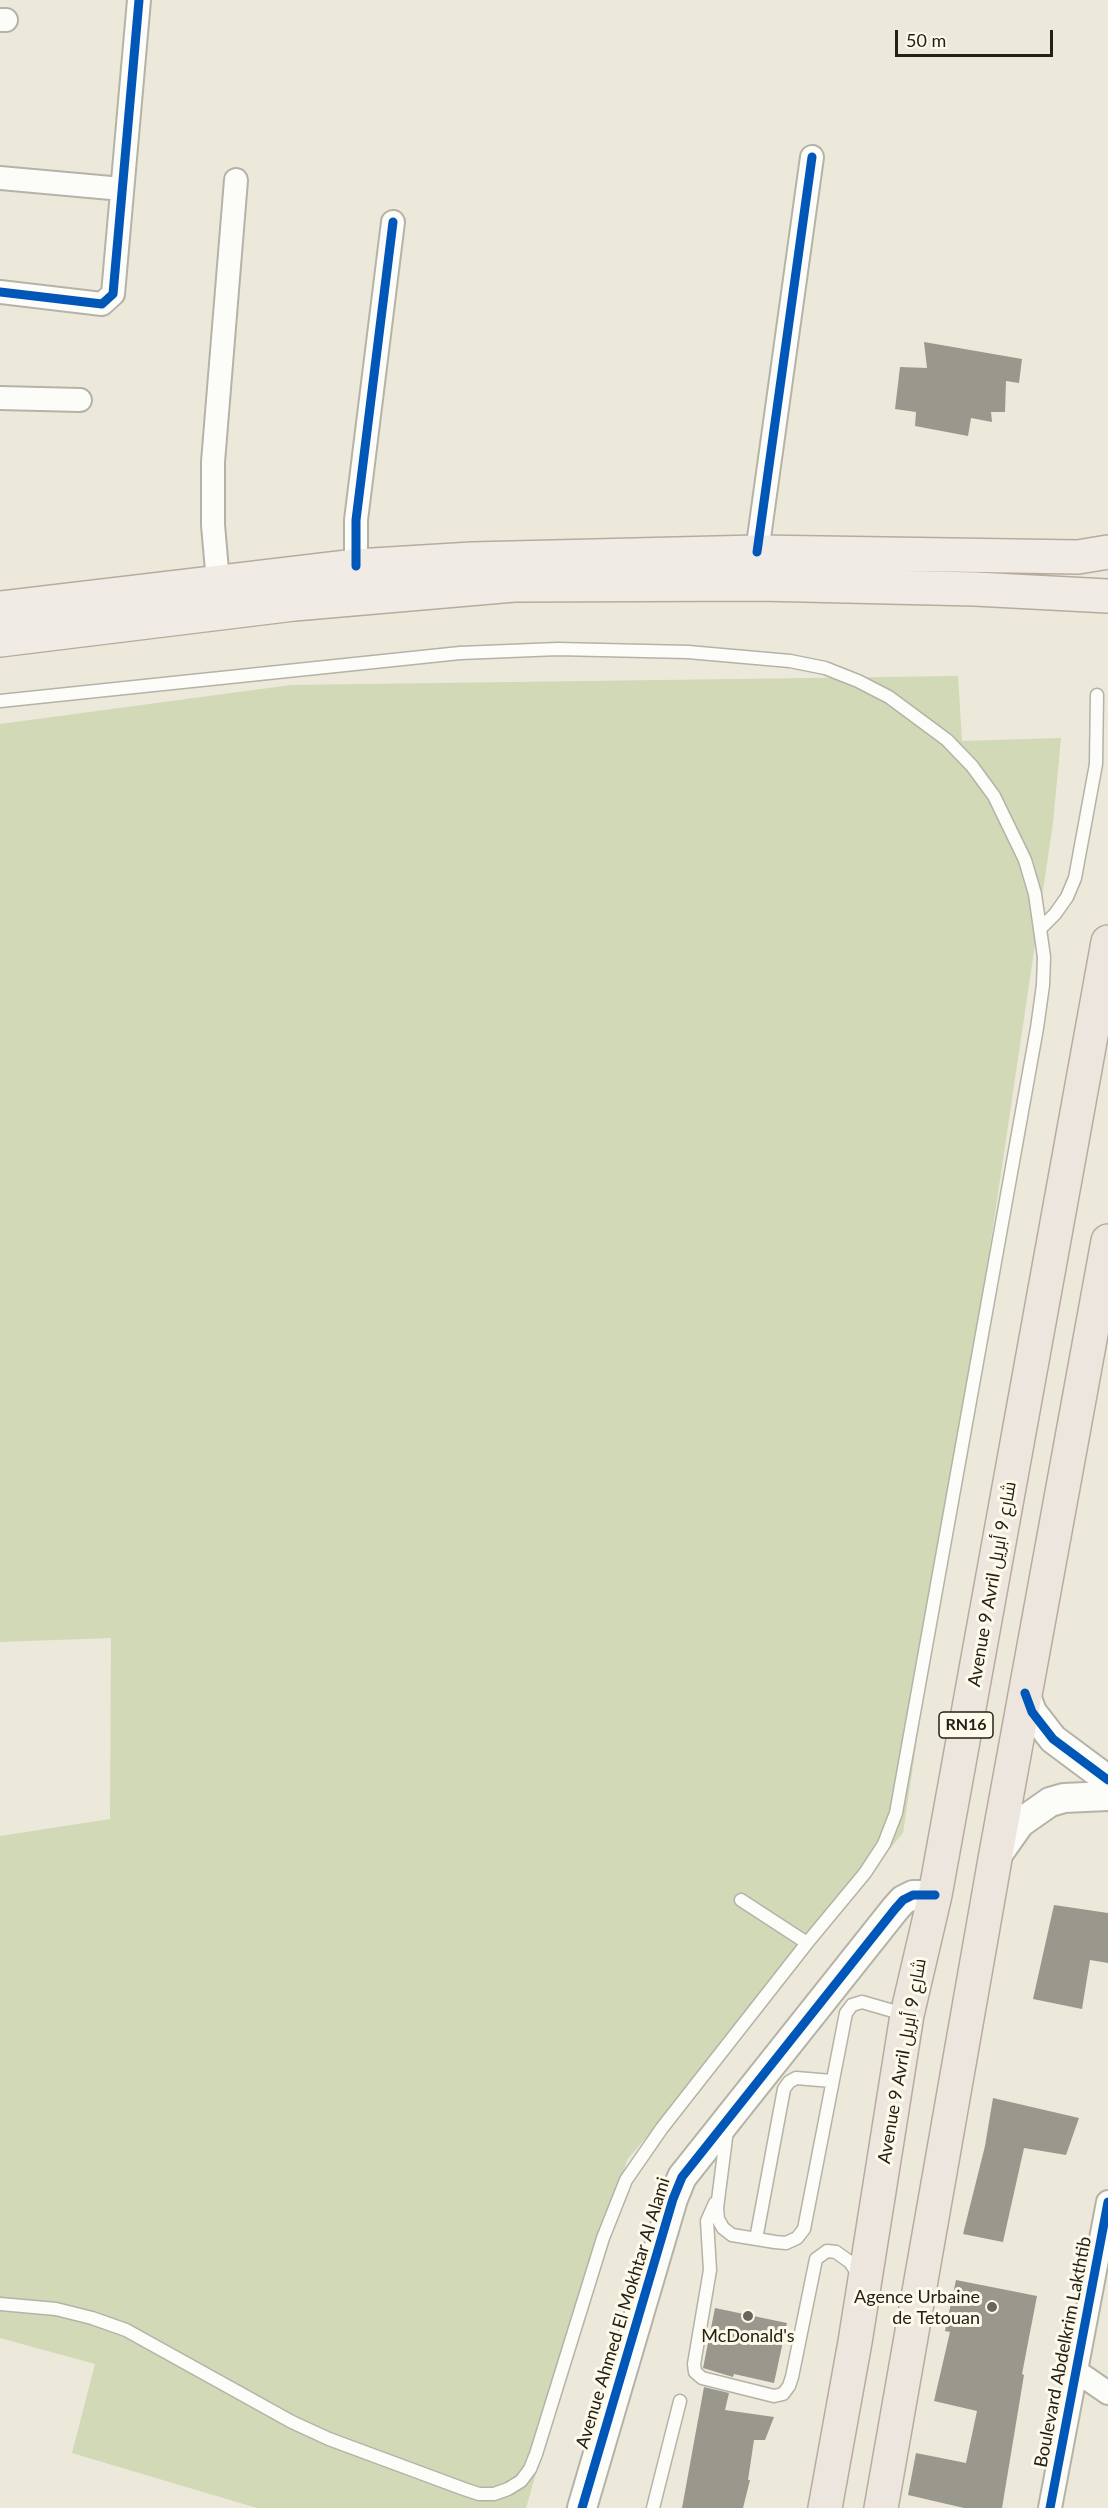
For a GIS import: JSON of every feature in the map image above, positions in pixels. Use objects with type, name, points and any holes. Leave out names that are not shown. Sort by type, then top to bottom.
[{"type":"highway","name":"Avenue 9 Avril شارع 9 أبريل","points":[[825,2508],[855,2342],[907,2015],[935,1895],[1108,942]]},
{"type":"highway","name":"RN16","points":[[881,2508],[995,1859],[1108,1241]]},
{"type":"main road","points":[[0,608],[356,566],[576,555],[757,552],[1078,557],[1108,552]]},
{"type":"main road","points":[[0,640],[294,604],[514,585],[772,584],[1108,596]]},
{"type":"street","points":[[0,292],[102,304],[113,294],[139,0]]},
{"type":"street","points":[[757,552],[812,157]]},
{"type":"street","points":[[0,178],[122,189]]},
{"type":"street","points":[[218,582],[213,525],[213,462],[236,180]]},
{"type":"street","points":[[356,566],[356,520],[393,222]]},
{"type":"street","points":[[0,398],[80,400]]},
{"type":"street","points":[[1025,1693],[1032,1712],[1053,1739],[1108,1780]]},
{"type":"street","points":[[995,1859],[1020,1823],[1050,1802],[1064,1798],[1108,1796]]},
{"type":"street","name":"Avenue Ahmed El Mokhtar Al Alami","points":[[582,2508],[673,2199],[682,2177],[729,2114],[903,1900],[913,1895],[935,1895]]},
{"type":"street","name":"Boulevard Abdelkrim Lakthtib","points":[[1050,2508],[1108,2202]]},
{"type":"street","points":[[1076,2371],[1108,2393]]},
{"type":"lane","points":[[0,701],[216,680],[460,652],[622,649],[688,652],[802,663],[825,668],[890,697],[947,740],[972,766],[994,796],[1016,838],[1035,894],[1041,928],[1043,985],[904,1780],[896,1813],[884,1844],[865,1873],[807,1943],[643,2153],[626,2180],[610,2218],[530,2469],[521,2481],[494,2494],[478,2494],[329,2439],[292,2422],[150,2342],[100,2321],[56,2309],[0,2304]]},
{"type":"lane","points":[[1041,928],[1067,897],[1078,868],[1096,764],[1097,695]]},
{"type":"lane","points":[[741,1900],[807,1943]]},
{"type":"lane","points":[[729,2114],[717,2219],[732,2235],[786,2243],[797,2238],[804,2229],[842,2024],[846,2013],[852,2005],[862,2002],[907,2015]]},
{"type":"lane","points":[[756,2239],[784,2089],[789,2082],[796,2079],[832,2081]]},
{"type":"lane","points":[[718,2200],[708,2220],[710,2277],[694,2364],[695,2372],[702,2378],[774,2396],[783,2394],[792,2377],[816,2259],[827,2251],[836,2252],[850,2262],[863,2281]]},
{"type":"lane","points":[[652,2508],[680,2401]]},
{"type":"green space","points":[[958,676],[962,741],[1061,738],[1053,823],[903,1833],[627,2160],[526,2508],[257,2508],[72,2453],[95,2364],[0,2338],[0,1836],[110,1819],[111,1638],[0,1642],[0,724],[291,685]]},
{"type":"building","points":[[924,342],[1022,359],[1019,383],[1006,381],[1005,412],[991,412],[992,422],[971,418],[968,436],[915,426],[916,412],[895,409],[900,367],[927,368]]},
{"type":"building","points":[[1054,1905],[1108,1913],[1108,1963],[1090,1960],[1082,2009],[1033,1999]]},
{"type":"building","points":[[993,2098],[1079,2118],[1066,2155],[1024,2148],[1003,2242],[963,2234],[985,2146]]},
{"type":"building","points":[[956,2280],[1037,2296],[1022,2374],[1024,2375],[1002,2508],[964,2508],[908,2495],[916,2453],[966,2463],[977,2411],[934,2401],[950,2332],[945,2331]]},
{"type":"building","points":[[715,2308],[787,2323],[774,2383],[734,2374],[733,2377],[703,2368]]},
{"type":"building","points":[[704,2387],[729,2393],[725,2410],[774,2417],[765,2440],[754,2440],[748,2480],[750,2480],[743,2508],[682,2508]]},
{"type":"cycle path","points":[[0,292],[102,304],[113,294],[139,0]]},
{"type":"cycle path","points":[[757,552],[812,157]]},
{"type":"cycle path","points":[[356,566],[356,520],[393,222]]},
{"type":"cycle path","points":[[1025,1693],[1032,1712],[1053,1739],[1108,1780]]},
{"type":"cycle path","points":[[582,2508],[673,2199],[682,2177],[903,1900],[913,1895],[935,1895]]},
{"type":"cycle path","points":[[1050,2508],[1108,2202]]},
{"type":"place","name":"Agence Urbaine de Tetouan","points":[[992,2307]]},
{"type":"place","name":"McDonald's","points":[[748,2316]]}]
